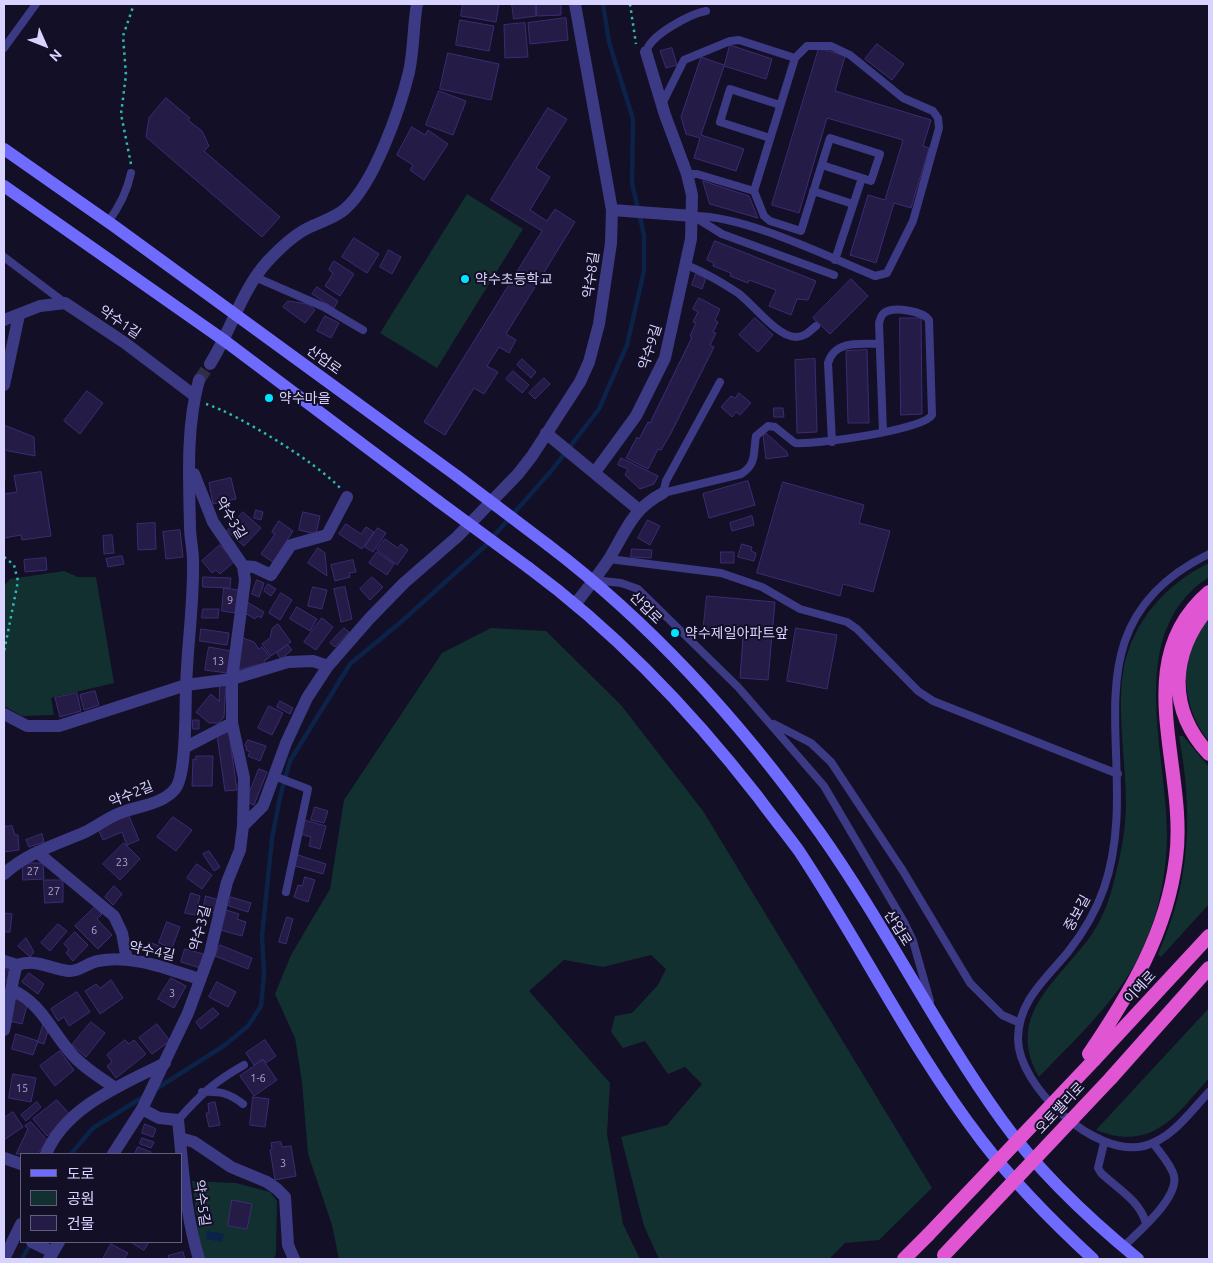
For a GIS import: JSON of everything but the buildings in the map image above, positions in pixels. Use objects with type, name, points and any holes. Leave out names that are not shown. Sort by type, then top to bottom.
[{"type":"highway","points":[[1092,1057],[1141,972],[1155,942],[1165,908],[1176,858],[1178,828],[1177,797],[1165,689],[1167,661],[1174,637],[1185,617],[1209,592]]},
{"type":"highway","points":[[1209,607],[1196,623],[1186,643],[1180,666],[1178,689],[1181,708],[1189,729],[1209,754]]},
{"type":"highway","name":"이예로","points":[[1092,1057],[1209,936]]},
{"type":"highway","name":"오토밸리로","points":[[942,1257],[1111,1078],[1207,971]]},
{"type":"highway","name":"오토밸리로","points":[[904,1259],[1027,1133],[1092,1057]]},
{"type":"main road","name":"산업로","points":[[6,150],[457,476],[594,580],[680,664],[751,742],[821,834],[1002,1120],[1051,1179],[1138,1259]]},
{"type":"main road","points":[[4,186],[225,341],[576,603],[661,682],[729,760],[798,851],[946,1092],[982,1142],[1031,1200],[1093,1259]]},
{"type":"street","points":[[210,364],[225,341],[255,277],[291,239],[344,211],[364,185],[393,120],[402,93],[412,52],[417,4]]},
{"type":"street","name":"약수8길","points":[[328,666],[404,583],[479,515],[550,436],[580,382],[595,344],[608,261],[612,210],[575,4]]},
{"type":"street","name":"약수9길","points":[[595,472],[636,416],[657,376],[672,332],[686,266],[693,216],[692,195],[687,174],[641,48]]},
{"type":"street","points":[[612,210],[693,216]]},
{"type":"street","points":[[4,320],[40,306],[64,303]]},
{"type":"street","name":"약수1길","points":[[64,303],[125,342],[194,398]]},
{"type":"street","points":[[4,385],[19,315]]},
{"type":"street","name":"약수2길","points":[[4,874],[20,861],[37,852],[84,832],[120,813],[162,798],[175,789],[180,776],[184,748],[186,685],[193,600],[193,558],[190,529],[191,421],[199,380]]},
{"type":"street","points":[[550,436],[638,509]]},
{"type":"street","name":"약수3길","points":[[142,1109],[188,1013],[210,953],[228,882],[240,850],[243,826],[244,778],[232,723],[232,679],[245,580],[243,566],[213,522],[196,485],[190,460]]},
{"type":"street","points":[[576,603],[609,559],[638,509],[663,493]]},
{"type":"street","points":[[243,566],[254,567],[271,575],[291,545],[327,535],[347,497]]},
{"type":"street","points":[[4,714],[27,726],[59,726],[186,685],[232,679],[288,662],[313,661],[328,666],[307,698],[286,743],[263,806],[243,826]]},
{"type":"street","points":[[184,748],[232,723]]},
{"type":"street","points":[[37,852],[114,916],[122,932],[127,960]]},
{"type":"street","name":"약수4길","points":[[17,965],[36,961],[72,971],[97,961],[127,960],[160,966],[200,979]]},
{"type":"street","points":[[4,961],[17,965],[4,1030]]},
{"type":"street","points":[[12,990],[23,995],[39,1010],[70,1052],[115,1088]]},
{"type":"street","points":[[47,1153],[62,1130],[84,1106],[165,1063]]},
{"type":"street","points":[[113,1153],[142,1109],[159,1118],[178,1120]]},
{"type":"street","name":"약수5길","points":[[178,1120],[182,1153]]},
{"type":"street","points":[[180,1138],[194,1142],[231,1167],[268,1182],[277,1189],[285,1198],[288,1245],[294,1259]]},
{"type":"street","name":"약수5길","points":[[182,1154],[192,1237],[199,1259]]},
{"type":"street","points":[[4,1158],[20,1164]]},
{"type":"street","points":[[4,1258],[20,1231]]},
{"type":"street","points":[[34,1243],[53,1254]]},
{"type":"lane","points":[[4,48],[36,4]]},
{"type":"lane","points":[[641,48],[647,46],[661,34],[695,13],[706,11]]},
{"type":"lane","points":[[662,104],[684,60],[730,41],[739,40],[795,58]]},
{"type":"lane","points":[[693,216],[717,217],[766,232],[875,276],[881,276],[891,268],[913,221],[939,128],[938,118],[933,111],[903,98],[841,50],[824,45],[807,46],[795,58],[754,191],[761,210],[770,220],[801,231],[830,138],[880,154],[871,181],[822,165]]},
{"type":"lane","points":[[770,138],[720,122],[730,89],[780,105]]},
{"type":"lane","points":[[108,222],[128,190],[131,173]]},
{"type":"lane","points":[[687,174],[697,174],[754,191]]},
{"type":"lane","points":[[835,260],[862,178]]},
{"type":"lane","points":[[813,191],[853,204]]},
{"type":"lane","points":[[693,216],[722,234],[834,276]]},
{"type":"lane","points":[[766,232],[770,220]]},
{"type":"lane","points":[[4,257],[64,303]]},
{"type":"lane","points":[[686,266],[701,270],[739,294],[785,334],[796,337],[806,335],[816,326]]},
{"type":"lane","points":[[255,277],[324,307],[363,330]]},
{"type":"lane","points":[[720,382],[666,481],[663,493],[741,474],[751,466],[754,460],[756,436],[768,426],[775,427],[795,443],[832,442],[883,432],[927,422],[932,415],[929,320],[926,315],[920,312],[890,310],[884,312],[879,323],[883,432]]},
{"type":"lane","points":[[832,442],[828,363],[830,357],[846,345],[879,344]]},
{"type":"lane","name":"중보길","points":[[1209,554],[1168,578],[1150,596],[1128,632],[1118,663],[1115,684],[1118,774],[1117,830],[1104,888],[1095,911],[1082,933],[1033,992],[1024,1008],[1020,1023],[1019,1050],[1027,1072],[1062,1113],[1082,1131],[1104,1143],[1127,1148],[1153,1143],[1170,1133],[1209,1092]]},
{"type":"lane","points":[[609,559],[704,570],[749,582],[800,608],[847,622],[876,648],[918,691],[933,701],[1118,774]]},
{"type":"lane","points":[[594,580],[622,583],[638,589],[694,641],[770,722],[824,786],[904,922],[913,941],[934,1015]]},
{"type":"lane","points":[[770,722],[811,743],[831,762],[908,879],[970,983],[1002,1015],[1020,1023]]},
{"type":"lane","points":[[274,776],[308,790],[286,892]]},
{"type":"lane","points":[[178,1120],[202,1092],[216,1081],[244,1065]]},
{"type":"lane","points":[[202,1092],[220,1091],[233,1096],[243,1104]]},
{"type":"lane","points":[[1104,1143],[1098,1168],[1101,1173],[1133,1201],[1146,1223]]},
{"type":"lane","points":[[1123,1247],[1172,1193],[1175,1184],[1170,1165],[1153,1143]]},
{"type":"path","points":[[131,173],[131,157],[121,114],[126,76],[123,36],[134,4]]},
{"type":"path","points":[[630,4],[641,48]]},
{"type":"path","points":[[194,398],[226,410],[268,437],[337,485],[347,497]]},
{"type":"path","points":[[4,557],[14,565],[18,581],[4,652]]},
{"type":"green space","points":[[467,194],[523,229],[437,368],[380,333]]},
{"type":"green space","points":[[1209,563],[1209,577],[1183,600],[1167,629],[1158,661],[1156,695],[1167,847],[1162,888],[1151,928],[1137,961],[1113,997],[1085,1030],[1039,1077],[1030,1057],[1028,1038],[1030,1021],[1046,990],[1088,940],[1097,925],[1111,893],[1120,855],[1126,803],[1121,699],[1124,667],[1129,650],[1135,634],[1154,605],[1179,581]]},
{"type":"green space","points":[[64,571],[78,577],[96,577],[114,683],[51,698],[54,715],[22,716],[4,706],[4,586],[10,579]]},
{"type":"green space","points":[[1209,616],[1209,741],[1202,732],[1192,710],[1188,698],[1186,673],[1190,649]]},
{"type":"green space","points":[[491,628],[546,631],[621,705],[703,811],[932,1188],[879,1240],[845,1243],[829,1259],[659,1259],[644,1226],[621,1137],[667,1125],[702,1084],[685,1067],[668,1074],[645,1041],[623,1048],[611,1032],[615,1016],[632,1013],[658,985],[666,969],[651,955],[603,967],[564,960],[529,991],[610,1083],[607,1134],[623,1224],[640,1259],[339,1259],[332,1225],[308,1154],[302,1082],[295,1038],[275,994],[291,955],[330,889],[344,800],[442,653]]},
{"type":"green space","points":[[1179,736],[1183,736],[1209,767],[1209,904],[1161,957],[1158,954],[1177,900],[1183,874],[1186,847],[1186,793]]},
{"type":"green space","points":[[1209,1008],[1209,1078],[1185,1106],[1161,1127],[1147,1133],[1132,1137],[1116,1136],[1096,1130]]},
{"type":"green space","points":[[192,1181],[236,1183],[270,1192],[277,1201],[276,1253],[274,1259],[205,1259],[199,1240]]},
{"type":"water","points":[[207,1231],[224,1234],[222,1242],[206,1239]]},
{"type":"waterway","points":[[156,1089],[225,1045],[248,1026],[261,1006],[264,974],[262,936],[272,839],[280,797],[290,761],[350,664],[401,622],[485,546],[552,470],[599,409],[627,345],[644,271],[644,235],[632,183],[633,119],[609,42],[603,4]]},
{"type":"waterway","points":[[72,1153],[93,1128],[143,1097]]},
{"type":"waterway","points":[[22,1259],[31,1243]]},
{"type":"tunnel","points":[[199,380],[210,364]]},
{"type":"place","name":"약수초등학교","points":[[465,279]]},
{"type":"place","name":"약수마을","points":[[269,398]]},
{"type":"place","name":"약수제일아파트앞","points":[[675,633]]}]
